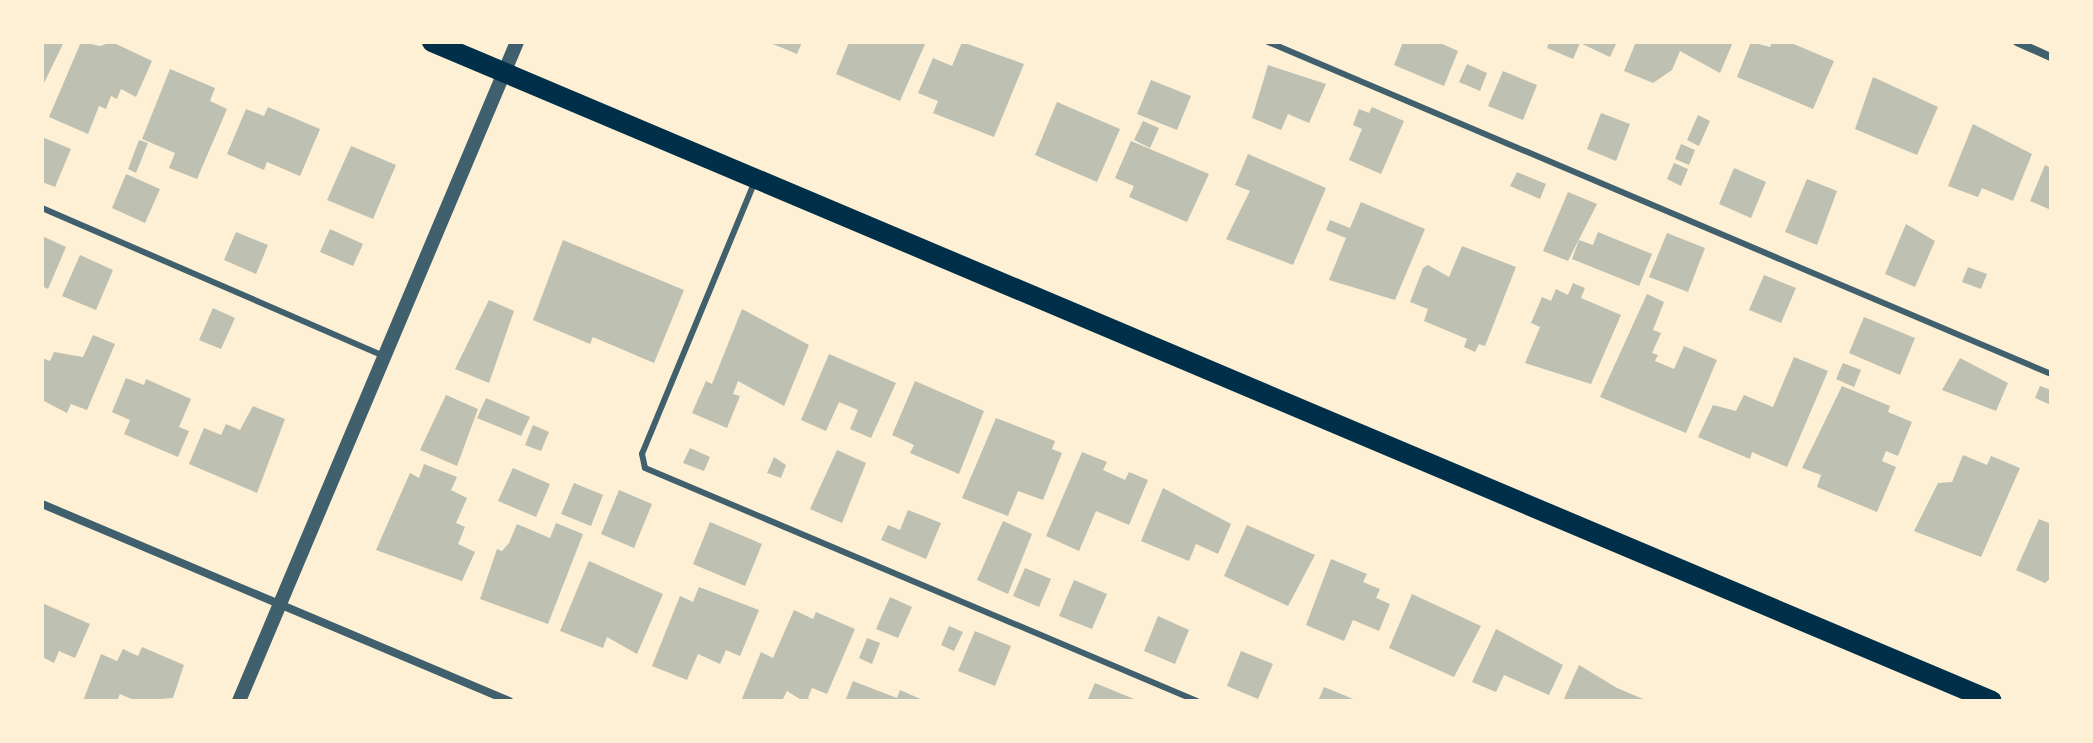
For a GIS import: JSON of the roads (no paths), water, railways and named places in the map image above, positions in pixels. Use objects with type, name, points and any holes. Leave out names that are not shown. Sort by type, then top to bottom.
[{"type":"main road","points":[[432,42],[1992,701]]},
{"type":"street","points":[[239,701],[517,42]]},
{"type":"street","points":[[2017,42],[2051,57]]},
{"type":"street","points":[[42,504],[509,701]]},
{"type":"lane","points":[[1268,42],[2051,374]]},
{"type":"lane","points":[[756,179],[642,454],[645,468],[1197,701]]},
{"type":"lane","points":[[42,208],[384,356]]}]
